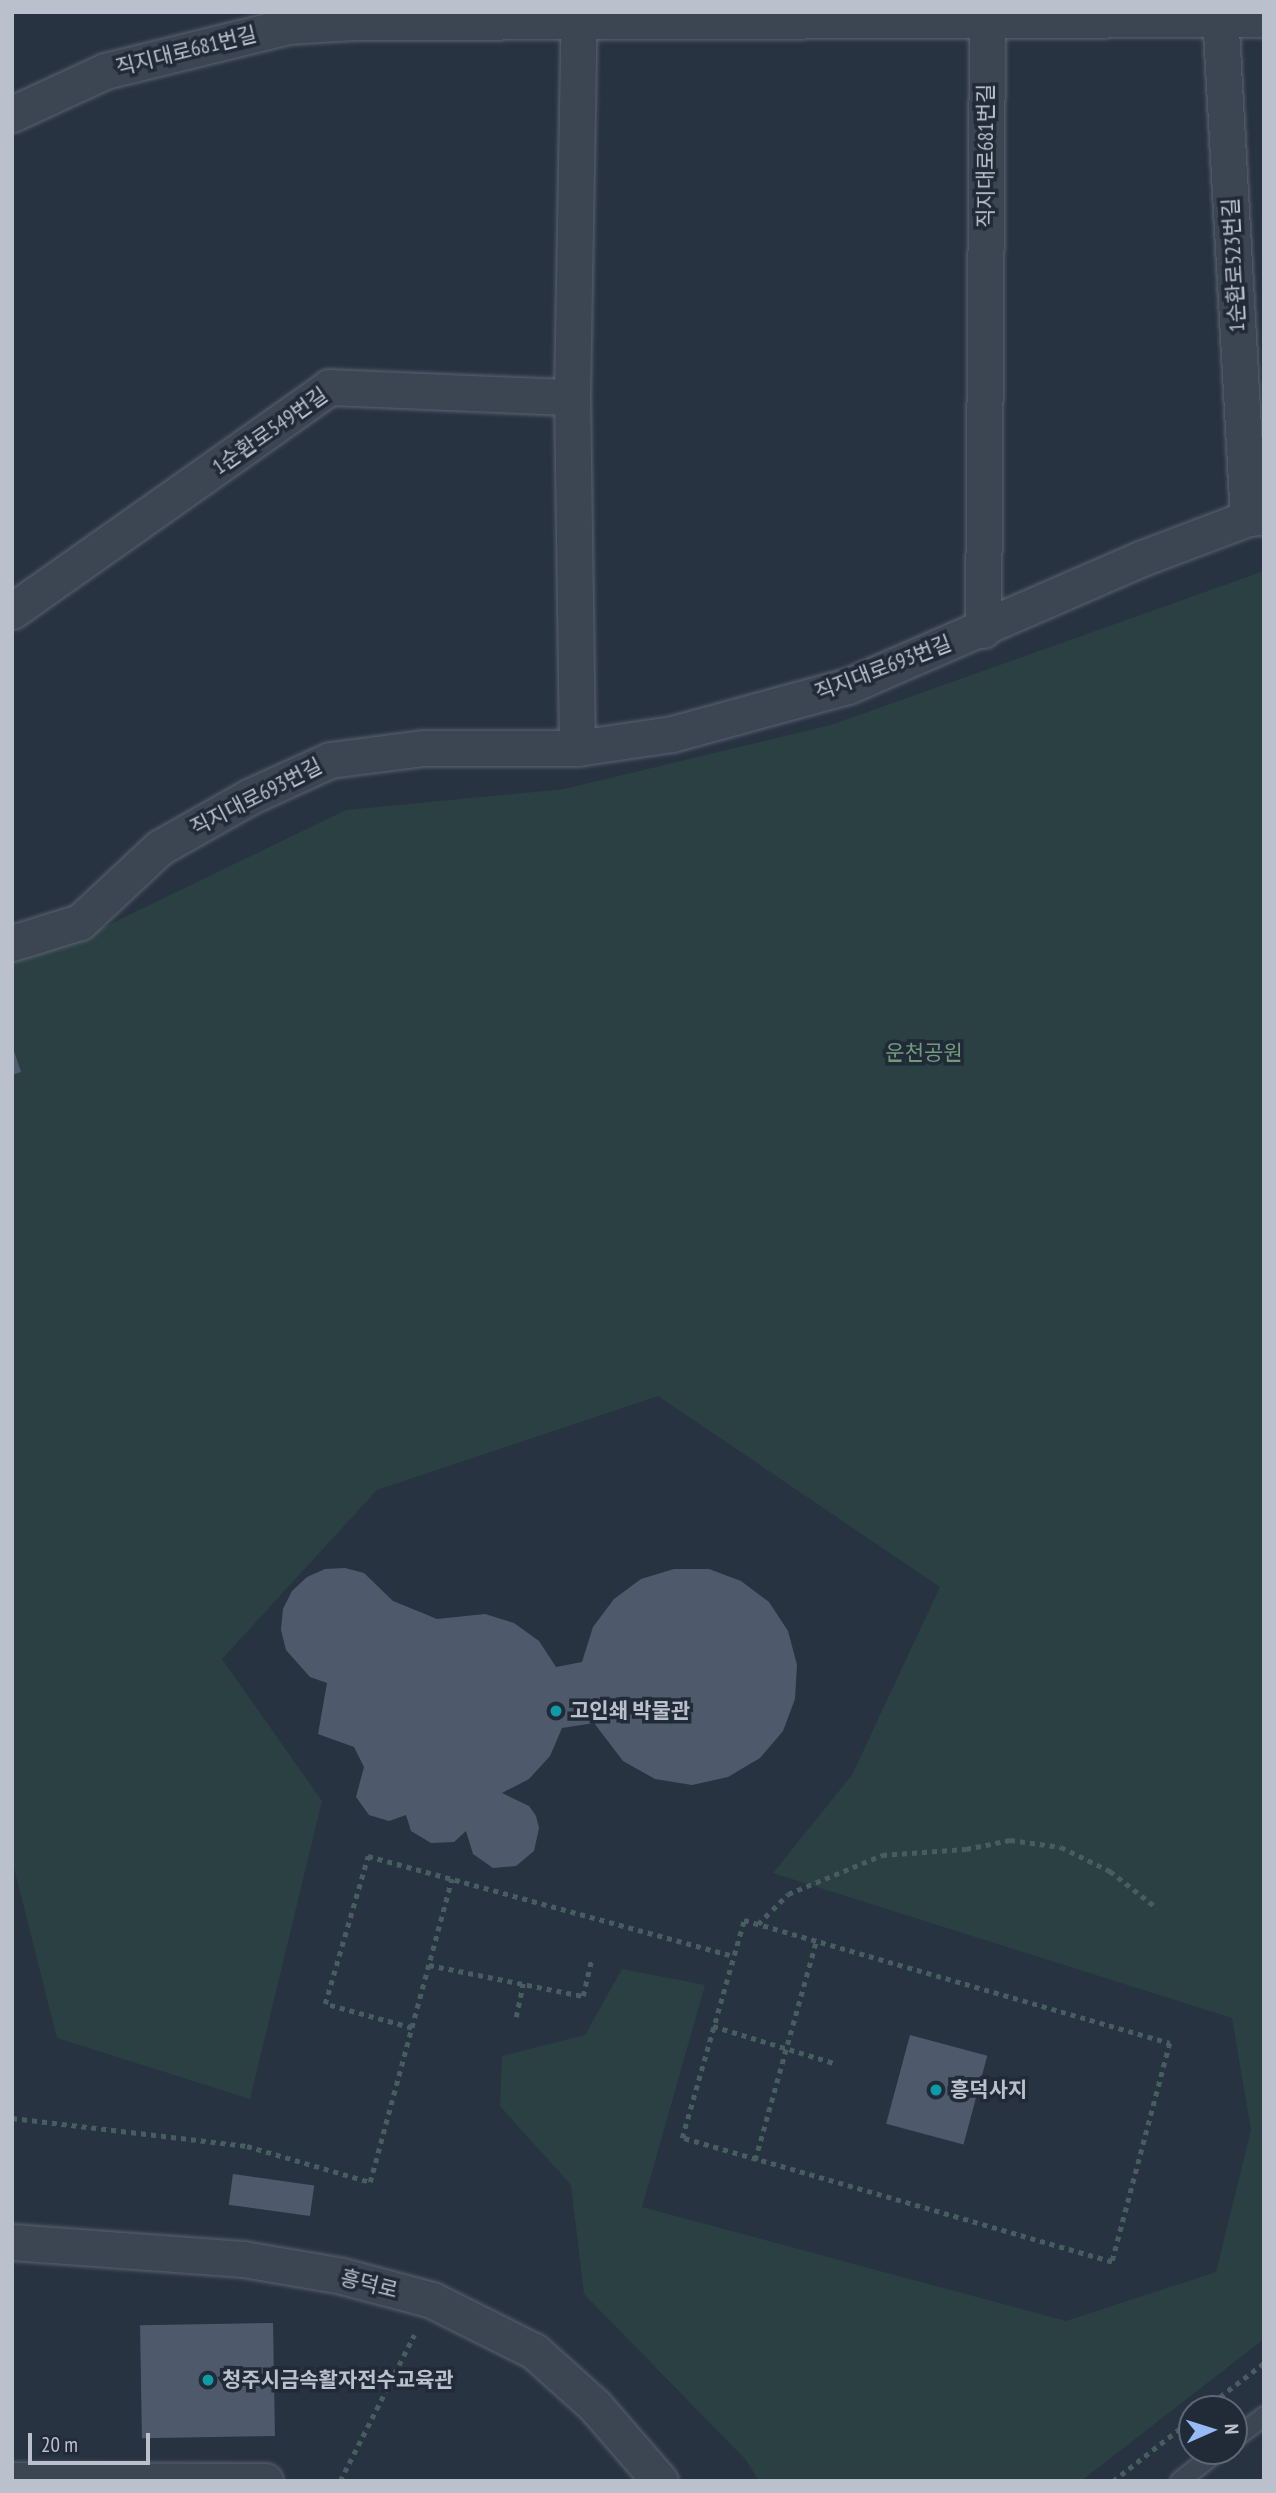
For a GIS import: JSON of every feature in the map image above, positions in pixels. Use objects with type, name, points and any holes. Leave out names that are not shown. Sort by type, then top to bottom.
[{"type":"street","name":"직지대로681번길","points":[[12,114],[105,71],[288,26],[579,16],[987,19],[1221,16],[1264,19]]},
{"type":"street","points":[[577,748],[572,397],[579,16]]},
{"type":"street","name":"1순환로523번길","points":[[1221,16],[1256,517]]},
{"type":"street","name":"직지대로681번길","points":[[983,630],[987,19]]},
{"type":"street","name":"1순환로549번길","points":[[12,611],[329,387],[572,397]]},
{"type":"street","name":"직지대로693번길","points":[[12,943],[80,922],[159,848],[251,796],[330,760],[424,748],[577,748],[672,734],[848,686],[983,630],[1140,559],[1256,517]]},
{"type":"street","name":"흥덕로","points":[[12,2242],[243,2259],[342,2276],[432,2300],[534,2351],[595,2406],[660,2481]]},
{"type":"street","points":[[12,2480],[265,2481]]},
{"type":"lane","points":[[1248,2428],[1264,2416]]},
{"type":"lane","points":[[1180,2481],[1200,2465]]},
{"type":"path","points":[[758,1924],[788,1894],[882,1855],[966,1849],[1010,1840],[1061,1847],[1110,1871],[1157,1908]]},
{"type":"path","points":[[412,2028],[325,2004],[368,1856],[733,1956]]},
{"type":"path","points":[[12,2118],[247,2146],[370,2182],[452,1879]]},
{"type":"path","points":[[744,1920],[758,1924],[1170,2043],[1112,2262],[682,2138],[744,1920]]},
{"type":"path","points":[[755,2161],[816,1941]]},
{"type":"path","points":[[429,1965],[583,1996],[592,1957]]},
{"type":"path","points":[[516,2017],[523,1984]]},
{"type":"path","points":[[713,2026],[837,2064]]},
{"type":"path","points":[[340,2481],[432,2300]]},
{"type":"path","points":[[1223,2395],[1264,2363]]},
{"type":"path","points":[[1113,2481],[1178,2430]]},
{"type":"green space","name":"운천공원","points":[[1264,571],[1264,2339],[1192,2395],[1178,2395],[1178,2406],[1081,2481],[759,2481],[746,2460],[584,2294],[571,2185],[500,2106],[502,2056],[585,2035],[622,1969],[705,1985],[642,2207],[1066,2321],[1216,2272],[1251,2130],[1232,2018],[773,1873],[852,1775],[940,1587],[658,1396],[377,1490],[222,1659],[322,1801],[250,2099],[57,2038],[12,1860],[12,962],[96,931],[346,810],[564,789],[831,725]]},
{"type":"building","points":[[12,1045],[21,1072],[12,1075]]},
{"type":"building","name":"고인쇄 박물관","points":[[345,1568],[364,1573],[393,1601],[437,1619],[485,1614],[514,1623],[539,1641],[556,1667],[582,1662],[593,1627],[614,1599],[641,1579],[674,1569],[709,1569],[741,1581],[769,1602],[788,1631],[797,1665],[795,1699],[783,1731],[760,1758],[728,1777],[692,1785],[655,1779],[623,1761],[594,1723],[562,1728],[550,1756],[529,1779],[502,1793],[529,1806],[536,1816],[539,1828],[534,1851],[516,1866],[493,1868],[473,1854],[466,1831],[454,1842],[431,1843],[411,1831],[406,1815],[389,1821],[369,1815],[356,1797],[364,1767],[354,1747],[318,1734],[327,1683],[310,1677],[286,1650],[281,1630],[283,1609],[292,1591],[307,1577],[325,1569]]},
{"type":"building","name":"흥덕사지","points":[[910,2035],[987,2056],[963,2145],[886,2124]]},
{"type":"building","points":[[233,2174],[314,2185],[310,2216],[229,2205]]},
{"type":"building","name":"청주시금속활자전수교육관","points":[[273,2323],[275,2436],[142,2438],[140,2325]]},
{"type":"place","name":"고인쇄 박물관","points":[[556,1711]]},
{"type":"place","name":"흥덕사지","points":[[936,2090]]},
{"type":"place","name":"청주시금속활자전수교육관","points":[[208,2380]]}]
